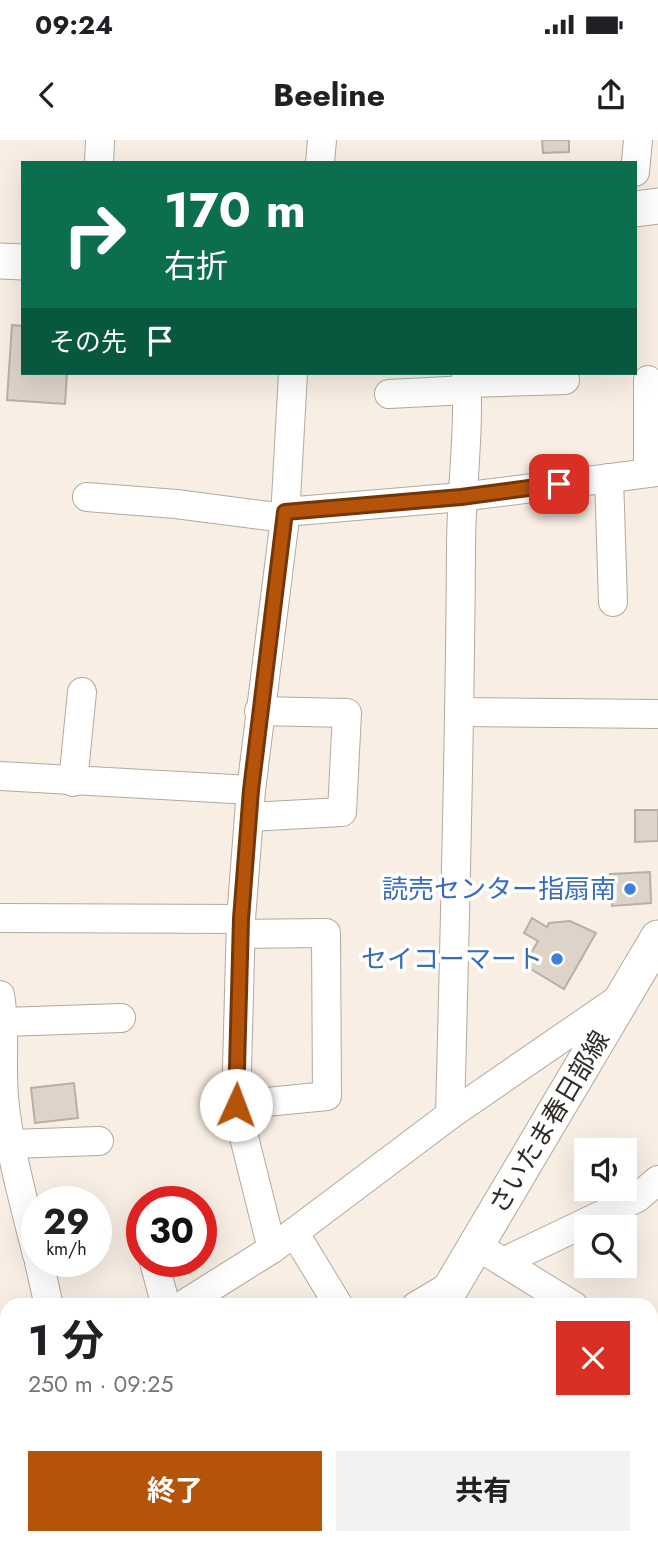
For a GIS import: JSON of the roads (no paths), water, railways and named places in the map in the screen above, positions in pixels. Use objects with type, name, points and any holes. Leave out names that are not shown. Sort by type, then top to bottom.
[{"type":"main road","points":[[637,209],[658,206]]},
{"type":"main road","points":[[0,261],[21,262]]},
{"type":"main road","name":"さいたま春日部線","points":[[447,1295],[489,1254],[623,996],[658,938]]},
{"type":"street","points":[[99,161],[100,140]]},
{"type":"street","points":[[320,161],[322,140]]},
{"type":"street","points":[[636,161],[638,140]]},
{"type":"street","points":[[272,1249],[236,1105],[241,927],[250,803],[259,711],[285,515],[293,375]]},
{"type":"street","points":[[389,394],[467,382],[565,380]]},
{"type":"street","points":[[87,497],[285,515],[653,473],[648,380]]},
{"type":"street","points":[[450,1115],[460,712],[461,497],[467,382]]},
{"type":"street","points":[[609,478],[613,603]]},
{"type":"street","points":[[74,782],[82,692]]},
{"type":"street","points":[[0,776],[342,812],[347,713],[259,711]]},
{"type":"street","points":[[460,712],[658,714]]},
{"type":"street","points":[[0,918],[326,933],[327,1096],[236,1105]]},
{"type":"street","points":[[194,1298],[272,1249],[450,1115],[623,996]]},
{"type":"street","points":[[21,1189],[2,1094],[2,1009],[121,1018]]},
{"type":"street","points":[[10,1144],[99,1141]]},
{"type":"street","points":[[489,1254],[637,1198],[658,1180]]},
{"type":"street","points":[[295,1231],[334,1298]]},
{"type":"street","points":[[489,1254],[561,1298]]},
{"type":"street","points":[[42,1277],[47,1298]]},
{"type":"street","points":[[158,1277],[164,1298]]},
{"type":"place","name":"読売センター指扇南","points":[[630,889]]},
{"type":"place","name":"セイコーマート","points":[[557,959]]}]
